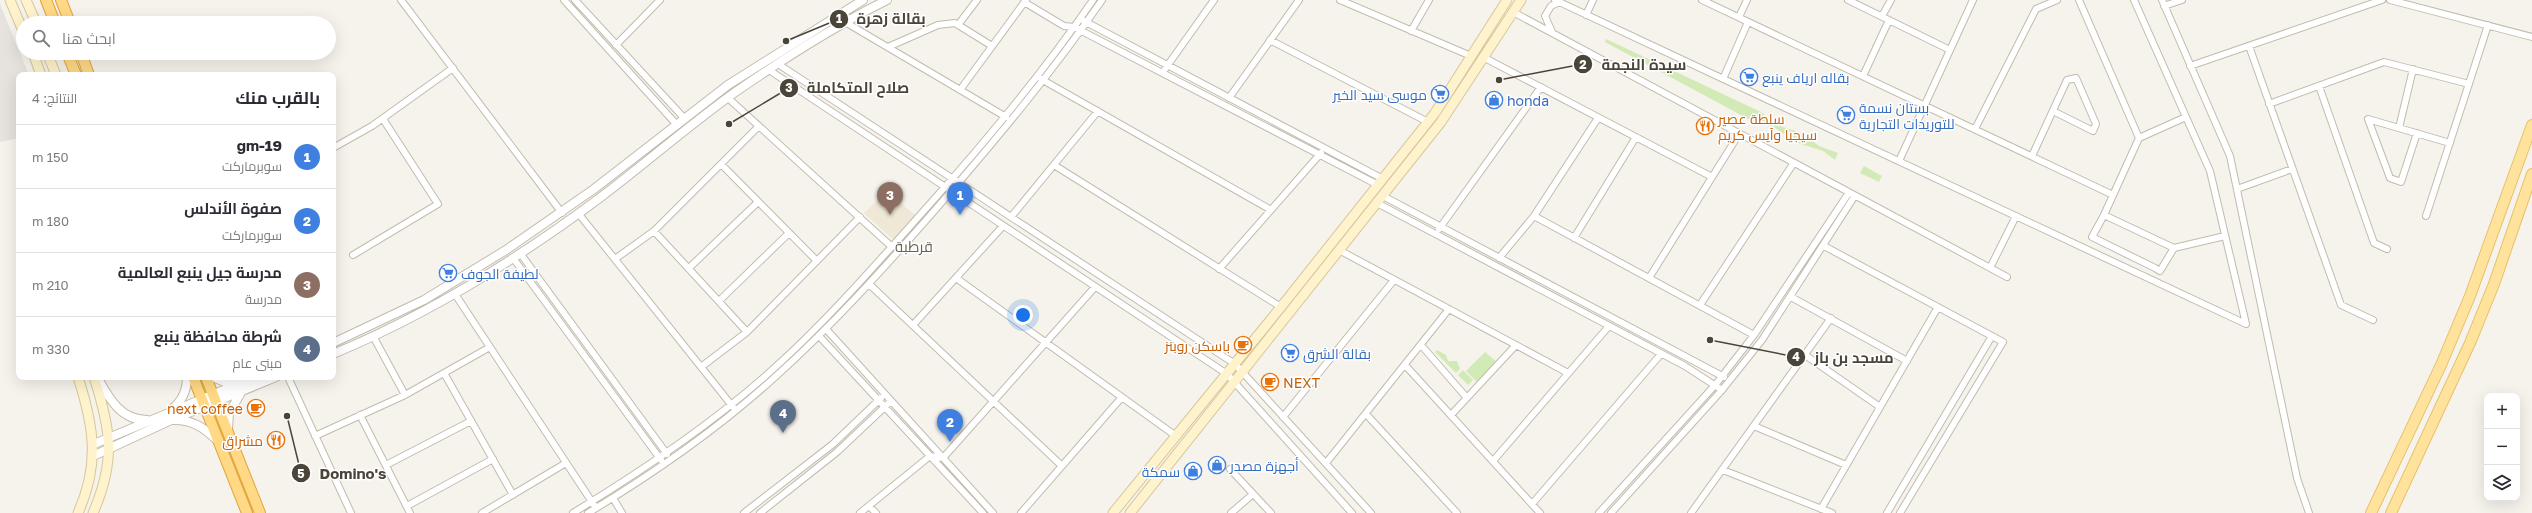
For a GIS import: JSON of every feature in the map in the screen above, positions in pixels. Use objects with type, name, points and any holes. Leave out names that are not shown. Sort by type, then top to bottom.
[{"type":"highway","points":[[46,0],[52,16]]},
{"type":"highway","points":[[61,0],[67,16]]},
{"type":"highway","points":[[70,60],[75,72]]},
{"type":"highway","points":[[84,60],[88,72]]},
{"type":"highway","points":[[194,380],[247,513]]},
{"type":"highway","points":[[207,380],[260,513]]},
{"type":"main road","points":[[10,0],[17,16]]},
{"type":"main road","points":[[26,0],[33,16]]},
{"type":"main road","points":[[1113,513],[1281,308],[1428,122],[1507,0]]},
{"type":"main road","points":[[1130,513],[1441,122],[1521,0]]},
{"type":"main road","points":[[35,60],[40,72]]},
{"type":"main road","points":[[50,60],[55,72]]},
{"type":"main road","points":[[2371,513],[2441,365],[2470,296],[2532,125]]},
{"type":"main road","points":[[2391,513],[2470,343],[2494,284],[2532,174]]},
{"type":"main road","points":[[78,513],[90,483],[94,456],[91,423],[79,380]]},
{"type":"main road","points":[[93,513],[104,486],[110,448],[110,437],[95,380]]},
{"type":"street","points":[[401,0],[562,213]]},
{"type":"street","points":[[564,0],[677,125]]},
{"type":"street","points":[[575,0],[685,119]]},
{"type":"street","points":[[616,45],[660,0]]},
{"type":"street","points":[[336,342],[424,300],[506,250],[562,213],[728,85],[863,0]]},
{"type":"street","points":[[336,353],[373,336],[455,294],[516,256],[578,213],[728,98],[778,64],[845,22],[887,0]]},
{"type":"street","points":[[958,25],[976,0]]},
{"type":"street","points":[[573,513],[665,453],[731,404],[771,371],[843,302],[1006,117],[1038,77],[1093,0]]},
{"type":"street","points":[[588,513],[663,464],[736,410],[819,336],[869,284],[959,182],[1044,80],[1102,0]]},
{"type":"street","points":[[1229,98],[1299,0]]},
{"type":"street","points":[[1340,0],[1471,56]]},
{"type":"street","points":[[1411,31],[1429,0]]},
{"type":"street","points":[[1586,15],[1593,0]]},
{"type":"street","points":[[1702,0],[2113,195]]},
{"type":"street","points":[[1739,18],[1747,0]]},
{"type":"street","points":[[1848,0],[1857,2],[1889,20],[1950,50]]},
{"type":"street","points":[[1882,16],[1891,0]]},
{"type":"street","points":[[1899,161],[1974,0]]},
{"type":"street","points":[[1974,129],[2036,9],[2057,0]]},
{"type":"street","points":[[2079,0],[2139,138]]},
{"type":"street","points":[[1552,33],[1545,16],[1550,6],[1557,1],[2246,324],[2210,171],[2134,0]]},
{"type":"street","points":[[2182,0],[2163,3],[2230,156],[2297,478],[2309,513]]},
{"type":"street","points":[[2190,66],[2382,0]]},
{"type":"street","points":[[2390,0],[2532,37]]},
{"type":"street","points":[[960,90],[1025,1],[1064,26],[1080,31],[1319,155],[1381,182]]},
{"type":"street","points":[[1162,73],[1211,1]]},
{"type":"street","points":[[1513,12],[1848,194],[2007,278]]},
{"type":"street","points":[[1080,19],[1325,148],[1381,182]]},
{"type":"street","points":[[1863,76],[1889,20]]},
{"type":"street","points":[[845,22],[1006,117]]},
{"type":"street","points":[[1723,79],[1748,22]]},
{"type":"street","points":[[888,47],[938,25],[958,25],[992,46]]},
{"type":"street","points":[[2426,216],[2488,25]]},
{"type":"street","points":[[1270,40],[1428,122]]},
{"type":"street","points":[[2249,46],[2341,304],[2373,320]]},
{"type":"street","points":[[1483,57],[1712,177]]},
{"type":"street","points":[[2269,104],[2384,62],[2469,84]]},
{"type":"street","points":[[778,64],[1235,364],[1371,513]]},
{"type":"street","points":[[336,146],[383,119],[453,68]]},
{"type":"street","points":[[2399,128],[2413,69]]},
{"type":"street","points":[[769,70],[1227,374],[1352,513]]},
{"type":"street","points":[[1038,77],[1271,210]]},
{"type":"street","points":[[2032,156],[2067,80],[2076,78],[2096,124],[2093,131],[2053,111]]},
{"type":"street","points":[[2319,86],[2374,243],[2388,249]]},
{"type":"street","points":[[1436,234],[1440,226],[1541,88]]},
{"type":"street","points":[[728,98],[892,246]]},
{"type":"street","points":[[1011,217],[1098,111]]},
{"type":"street","points":[[2174,248],[2160,271],[2092,238],[2139,138],[2186,116]]},
{"type":"street","points":[[1499,258],[1534,216],[1598,118]]},
{"type":"street","points":[[353,255],[438,204],[383,119]]},
{"type":"street","points":[[2416,133],[2401,182],[2390,178],[2368,119],[2399,128],[2416,133],[2450,143]]},
{"type":"street","points":[[615,259],[654,230],[759,126]]},
{"type":"street","points":[[1649,278],[1739,134]]},
{"type":"street","points":[[1574,238],[1636,137]]},
{"type":"street","points":[[1219,268],[1325,148]]},
{"type":"street","points":[[721,164],[817,261]]},
{"type":"street","points":[[1700,305],[1793,164]]},
{"type":"street","points":[[1054,165],[1281,308]]},
{"type":"street","points":[[2237,189],[2292,169]]},
{"type":"street","points":[[1599,513],[1716,384],[1754,334],[1848,194]]},
{"type":"street","points":[[1611,513],[1730,381],[1762,340],[1824,246],[1854,197]]},
{"type":"street","points":[[1380,199],[1440,226],[1730,381]]},
{"type":"street","points":[[1380,199],[1436,234],[1661,354],[1716,384],[1722,390]]},
{"type":"street","points":[[689,268],[758,202]]},
{"type":"street","points":[[578,213],[736,410]]},
{"type":"street","points":[[2104,215],[2174,248],[2225,236]]},
{"type":"street","points":[[1534,216],[1754,334]]},
{"type":"street","points":[[1990,268],[2016,216]]},
{"type":"street","points":[[701,366],[747,332],[860,218]]},
{"type":"street","points":[[913,325],[1003,226]]},
{"type":"street","points":[[654,230],[747,332]]},
{"type":"street","points":[[718,301],[789,233]]},
{"type":"street","points":[[2100,256],[2105,244]]},
{"type":"street","points":[[1824,246],[2003,342],[1900,513]]},
{"type":"street","points":[[1340,250],[1568,373]]},
{"type":"street","points":[[516,256],[670,459]]},
{"type":"street","points":[[516,256],[663,464]]},
{"type":"street","points":[[2150,279],[2154,268]]},
{"type":"street","points":[[956,278],[1176,436]]},
{"type":"street","points":[[1283,417],[1394,280]]},
{"type":"street","points":[[869,284],[1062,466]]},
{"type":"street","points":[[943,458],[1095,287]]},
{"type":"street","points":[[455,294],[596,508]]},
{"type":"street","points":[[1791,297],[1906,361]]},
{"type":"street","points":[[1821,509],[1938,307]]},
{"type":"street","points":[[1326,464],[1449,309]]},
{"type":"street","points":[[1691,513],[1831,318]]},
{"type":"street","points":[[1493,461],[1609,326]]},
{"type":"street","points":[[826,329],[993,513]]},
{"type":"street","points":[[373,336],[405,395]]},
{"type":"street","points":[[819,336],[983,513]]},
{"type":"street","points":[[1887,513],[1992,336]]},
{"type":"street","points":[[1421,345],[1467,398]]},
{"type":"street","points":[[1451,415],[1516,345]]},
{"type":"street","points":[[315,436],[405,395],[490,346]]},
{"type":"street","points":[[1532,504],[1661,354]]},
{"type":"street","points":[[1805,354],[1880,407]]},
{"type":"street","points":[[1405,365],[1540,513]]},
{"type":"street","points":[[444,373],[513,495]]},
{"type":"street","points":[[99,380],[113,404],[122,412],[133,418],[149,420]]},
{"type":"street","points":[[168,417],[180,403],[186,380]]},
{"type":"street","points":[[220,380],[241,387]]},
{"type":"street","points":[[229,438],[229,413],[241,387],[251,380]]},
{"type":"street","points":[[94,456],[168,417],[241,387],[266,380]]},
{"type":"street","points":[[289,380],[351,513]]},
{"type":"street","points":[[744,513],[833,444],[885,394]]},
{"type":"street","points":[[1021,513],[1122,397]]},
{"type":"street","points":[[760,513],[768,511],[837,452],[891,401]]},
{"type":"street","points":[[1366,414],[1457,513]]},
{"type":"street","points":[[360,415],[410,513]]},
{"type":"street","points":[[94,444],[149,420],[168,417],[187,420],[196,424],[219,442]]},
{"type":"street","points":[[386,465],[471,421]]},
{"type":"street","points":[[1754,426],[1846,465]]},
{"type":"street","points":[[860,513],[930,456],[943,458]]},
{"type":"street","points":[[407,506],[493,459]]},
{"type":"street","points":[[482,513],[566,463]]},
{"type":"street","points":[[1230,469],[1271,513]]},
{"type":"street","points":[[1722,470],[1832,513]]},
{"type":"street","points":[[1231,513],[1253,494]]},
{"type":"street","points":[[613,498],[622,513]]},
{"type":"street","points":[[760,501],[768,511]]},
{"type":"street","points":[[869,506],[876,513]]},
{"type":"shaded area","points":[[0,4],[16,43],[16,60],[23,60],[28,72],[16,72],[16,139],[0,142]]},
{"type":"shaded area","points":[[887,191],[916,216],[895,241],[864,213]]},
{"type":"green space","points":[[1606,39],[1761,112],[1777,125],[1804,134],[1819,146],[1838,153],[1835,160],[1823,151],[1798,143],[1775,128],[1754,122],[1605,42]]},
{"type":"green space","points":[[1864,166],[1882,176],[1879,182],[1860,173]]},
{"type":"green space","points":[[1437,350],[1446,355],[1448,361],[1457,361],[1460,369],[1456,373],[1435,352]]},
{"type":"green space","points":[[1485,352],[1497,362],[1478,383],[1466,371]]},
{"type":"green space","points":[[1463,370],[1473,380],[1468,385],[1458,375]]},
{"type":"place","name":"بقالة زهرة","points":[[786,41]]},
{"type":"place","name":"بقاله ارياف ينبع","points":[[1749,77]]},
{"type":"place","name":"سيدة النجمة","points":[[1499,80]]},
{"type":"place","name":"موسى سيد الخير","points":[[1440,94]]},
{"type":"place","name":"honda","points":[[1494,100]]},
{"type":"place","name":"بستان نسمة للتوريدات التجارية","points":[[1846,115]]},
{"type":"place","name":"صلاح المتكاملة","points":[[729,124]]},
{"type":"place","name":"سلطة عصير سيجيا وآيس كريم","points":[[1705,126]]},
{"type":"place","name":"مدرسة جيل ينبع العالمية","points":[[890,215]]},
{"type":"place","name":"gm-19","points":[[960,215]]},
{"type":"place","name":"لطيفة الجوف","points":[[448,273]]},
{"type":"place","name":"مسجد بن باز","points":[[1710,340]]},
{"type":"place","name":"باسكن روبنز","points":[[1243,345]]},
{"type":"place","name":"بقالة الشرق","points":[[1290,353]]},
{"type":"place","name":"NEXT","points":[[1270,382]]},
{"type":"place","name":"next coffee","points":[[256,408]]},
{"type":"place","name":"Domino's","points":[[287,416]]},
{"type":"place","name":"شرطة محافظة ينبع","points":[[783,433]]},
{"type":"place","name":"مشراق","points":[[276,440]]},
{"type":"place","name":"صفوة الأندلس","points":[[950,442]]},
{"type":"place","name":"أجهزة مصدر","points":[[1217,465]]},
{"type":"place","name":"سمكة","points":[[1193,471]]},
{"type":"district","name":"قرطبة","points":[[914,246]]}]
